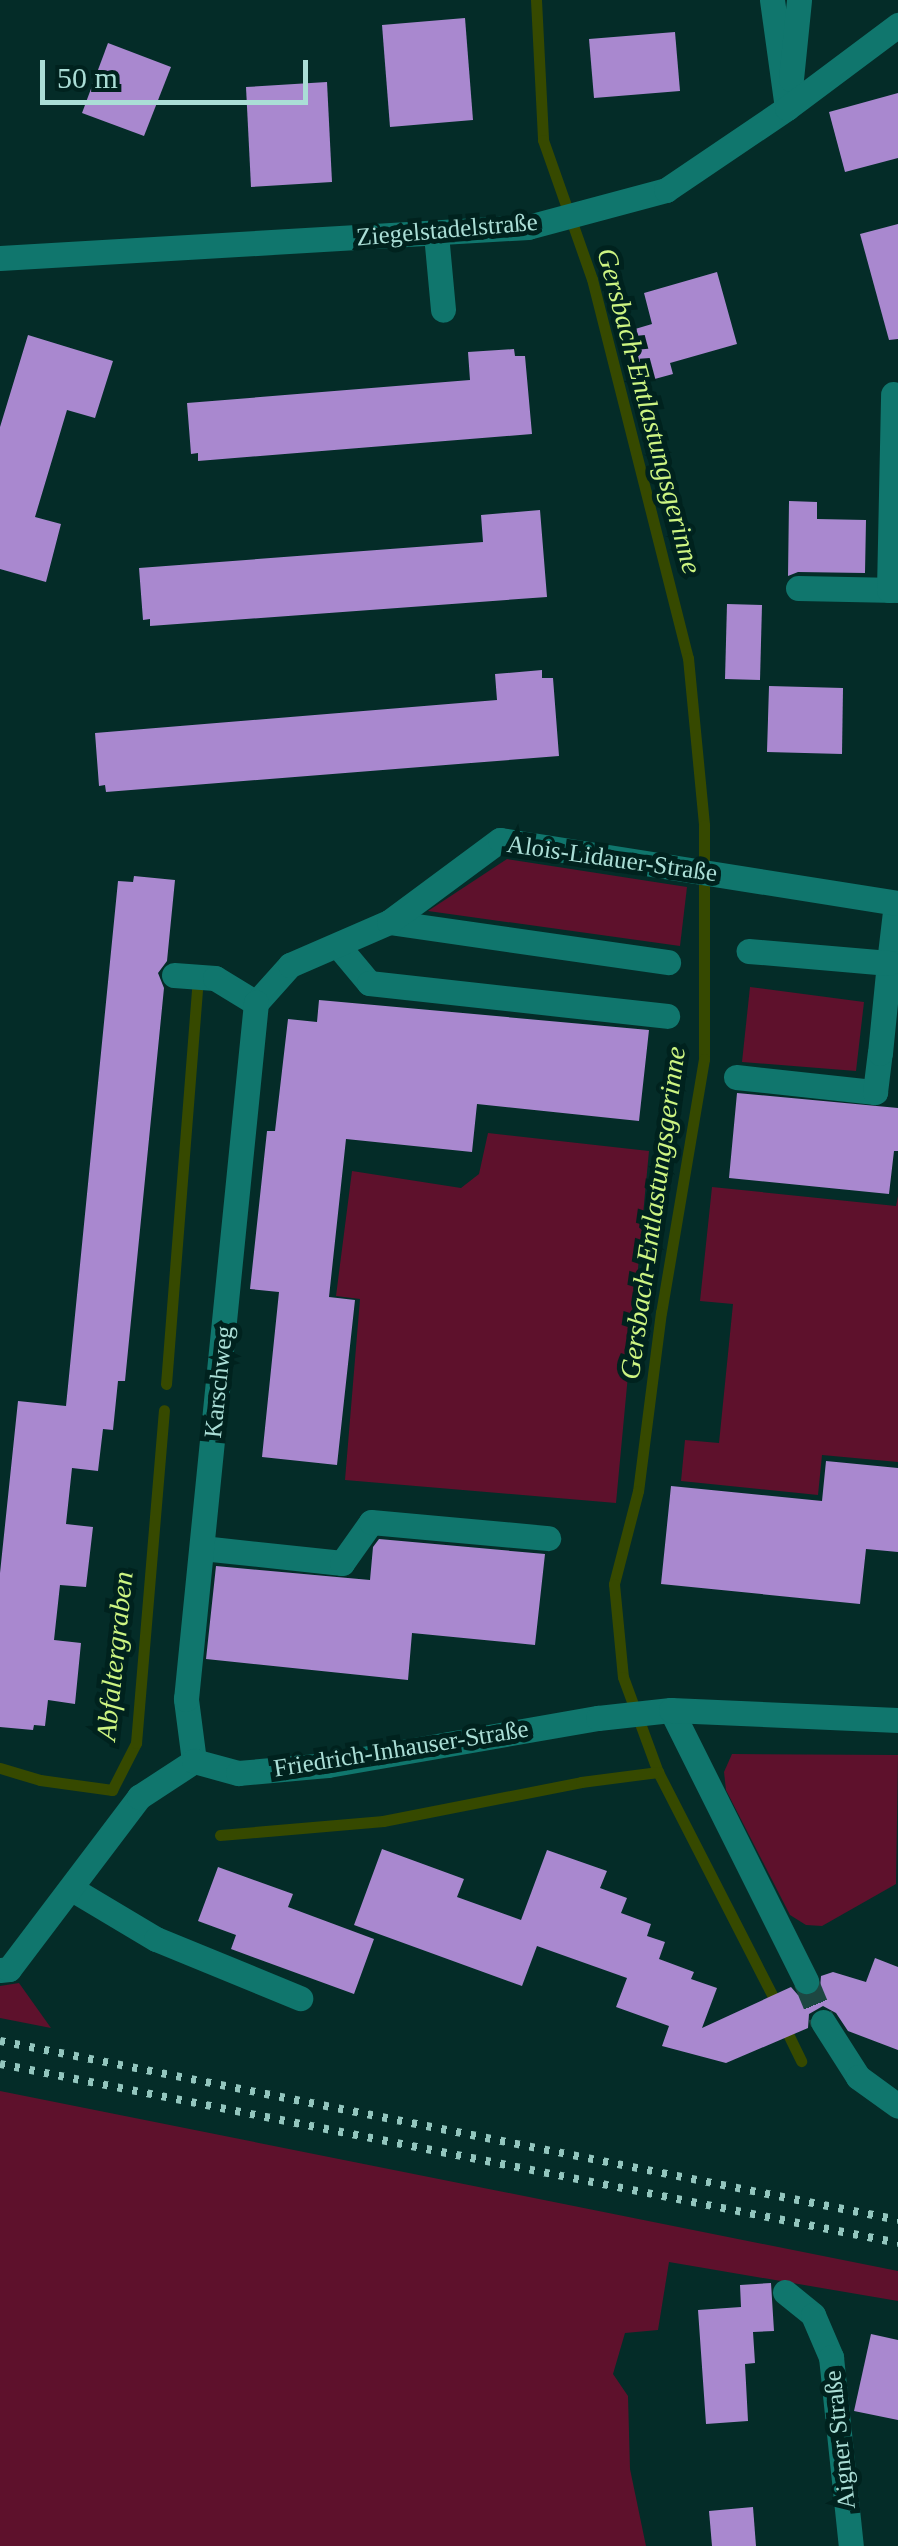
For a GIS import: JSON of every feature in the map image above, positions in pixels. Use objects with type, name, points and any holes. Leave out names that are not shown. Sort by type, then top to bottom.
[{"type":"street","points":[[772,0],[787,108]]},
{"type":"street","points":[[787,108],[798,0]]},
{"type":"street","name":"Ziegelstadelstraße","points":[[0,258],[436,234],[546,223],[666,190],[787,108],[898,24]]},
{"type":"street","points":[[436,234],[444,310]]},
{"type":"street","points":[[798,588],[894,590],[893,394]]},
{"type":"street","name":"Alois-Lidauer-Straße","points":[[256,1003],[290,965],[339,947],[389,922],[500,840],[897,903]]},
{"type":"street","points":[[736,1077],[875,1092],[889,1054],[897,903]]},
{"type":"street","points":[[389,922],[668,962]]},
{"type":"street","points":[[339,947],[369,983],[668,1016]]},
{"type":"street","points":[[749,951],[894,964]]},
{"type":"street","points":[[174,974],[216,978],[256,1003]]},
{"type":"street","name":"Karschweg","points":[[194,1761],[186,1699],[256,1003]]},
{"type":"street","points":[[202,1548],[342,1562],[370,1522],[548,1538]]},
{"type":"street","points":[[671,1710],[806,1981]]},
{"type":"street","name":"Friedrich-Inhauser-Straße","points":[[194,1761],[238,1773],[328,1765],[598,1718],[671,1710],[898,1720]]},
{"type":"street","points":[[0,1970],[9,1969],[139,1798],[194,1761]]},
{"type":"street","points":[[72,1889],[156,1939],[300,1998]]},
{"type":"street","points":[[822,2022],[858,2077],[898,2106]]},
{"type":"street","name":"Aigner Straße","points":[[785,2292],[813,2316],[831,2357],[851,2546]]},
{"type":"shaded area","points":[[507,859],[687,887],[680,946],[428,911]]},
{"type":"shaded area","points":[[750,987],[864,1002],[856,1071],[742,1062]]},
{"type":"shaded area","points":[[488,1133],[649,1151],[616,1503],[345,1480],[360,1299],[336,1296],[352,1171],[461,1188],[479,1174]]},
{"type":"shaded area","points":[[712,1187],[896,1206],[898,1196],[898,1462],[822,1455],[818,1495],[681,1481],[685,1440],[719,1443],[733,1304],[700,1301]]},
{"type":"shaded area","points":[[732,1754],[898,1755],[896,1884],[822,1926],[806,1925],[790,1915],[726,1790],[724,1772]]},
{"type":"shaded area","points":[[19,1983],[51,2028],[0,2018],[0,1986]]},
{"type":"shaded area","points":[[0,2091],[898,2271],[898,2301],[669,2262],[658,2330],[625,2333],[613,2374],[628,2396],[630,2469],[646,2546],[0,2546]]},
{"type":"building","points":[[465,18],[473,120],[390,127],[382,25]]},
{"type":"building","points":[[675,32],[680,91],[594,98],[589,39]]},
{"type":"building","points":[[108,43],[171,67],[144,136],[82,113]]},
{"type":"building","points":[[327,82],[332,182],[251,187],[246,87]]},
{"type":"building","points":[[898,93],[898,158],[845,172],[829,112]]},
{"type":"building","points":[[898,224],[898,339],[889,340],[860,234]]},
{"type":"building","points":[[717,272],[737,344],[670,363],[673,374],[640,383],[625,332],[652,324],[644,293]]},
{"type":"building","points":[[28,335],[113,361],[95,418],[67,410],[35,517],[61,524],[46,582],[0,569],[0,427]]},
{"type":"building","points":[[514,349],[515,356],[525,356],[532,434],[198,461],[198,453],[191,454],[187,403],[470,380],[468,352]]},
{"type":"building","points":[[789,501],[817,502],[817,519],[866,520],[865,573],[798,572],[788,576]]},
{"type":"building","points":[[540,510],[547,597],[150,626],[150,619],[143,620],[139,568],[483,542],[481,515]]},
{"type":"building","points":[[727,604],[762,605],[760,680],[725,679]]},
{"type":"building","points":[[542,670],[542,678],[553,678],[559,756],[106,792],[105,785],[99,786],[95,733],[497,700],[495,674]]},
{"type":"building","points":[[769,686],[843,688],[842,754],[767,752]]},
{"type":"building","points":[[134,876],[175,880],[167,961],[158,973],[164,988],[125,1381],[118,1381],[113,1430],[103,1429],[98,1471],[72,1468],[66,1524],[93,1527],[86,1587],[60,1585],[54,1640],[81,1643],[75,1704],[48,1700],[45,1726],[34,1725],[33,1730],[0,1727],[0,1573],[18,1401],[66,1406],[118,881],[133,882]]},
{"type":"building","points":[[319,1000],[649,1030],[639,1121],[477,1104],[472,1152],[346,1139],[329,1297],[355,1300],[337,1465],[262,1457],[279,1292],[250,1289],[267,1131],[275,1131],[288,1019],[317,1022]]},
{"type":"building","points":[[737,1093],[898,1108],[898,1151],[894,1151],[889,1194],[729,1178]]},
{"type":"building","points":[[826,1461],[898,1468],[898,1552],[866,1549],[860,1604],[661,1584],[671,1486],[822,1501]]},
{"type":"building","points":[[379,1539],[545,1554],[535,1645],[412,1633],[408,1680],[206,1659],[216,1566],[370,1580],[373,1547]]},
{"type":"building","points":[[382,1849],[464,1879],[457,1897],[521,1920],[547,1850],[607,1871],[600,1888],[627,1898],[621,1913],[651,1924],[647,1936],[665,1942],[659,1959],[694,1972],[691,1979],[717,1988],[702,2028],[791,1987],[798,1995],[812,1996],[820,1989],[821,1976],[833,1972],[866,1982],[875,1958],[898,1967],[898,2050],[848,2031],[836,2013],[823,2006],[809,2014],[808,2028],[726,2063],[662,2046],[669,2026],[616,2007],[627,1978],[537,1946],[522,1986],[354,1925]]},
{"type":"building","points":[[218,1867],[293,1894],[288,1907],[374,1939],[354,1994],[231,1949],[236,1935],[198,1921]]},
{"type":"building","points":[[771,2283],[774,2331],[753,2332],[755,2363],[745,2364],[748,2421],[706,2424],[698,2310],[741,2307],[740,2285]]},
{"type":"building","points":[[871,2334],[898,2340],[898,2420],[854,2411]]},
{"type":"building","points":[[753,2507],[756,2546],[712,2546],[709,2511]]},
{"type":"waterway","name":"Gersbach-Entlastungsgerinne","points":[[536,0],[543,140],[592,279],[688,658],[704,825],[704,1059],[661,1312],[638,1491],[614,1584],[623,1677],[658,1772],[772,1995]]},
{"type":"waterway","name":"Abfaltergraben","points":[[166,1384],[197,988]]},
{"type":"waterway","name":"Abfaltergraben","points":[[0,1768],[40,1780],[112,1790],[136,1743],[164,1410]]},
{"type":"waterway","name":"Abfaltergraben","points":[[220,1835],[383,1821],[581,1782],[658,1772]]},
{"type":"waterway","name":"Gersbach-Entlastungsgerinne","points":[[789,2036],[801,2061]]},
{"type":"tunnel","points":[[806,1981],[823,2022]]},
{"type":"railway","points":[[0,2041],[898,2220]]},
{"type":"railway","points":[[0,2064],[898,2243]]}]
